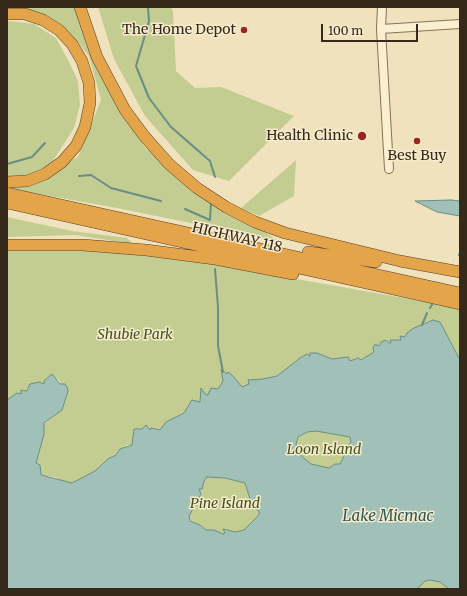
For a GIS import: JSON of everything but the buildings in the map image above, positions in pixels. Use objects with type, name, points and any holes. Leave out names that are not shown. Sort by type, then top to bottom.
[{"type":"highway","points":[[80,7],[97,57],[125,110],[145,137],[169,164],[197,188],[226,207],[249,219],[285,233],[400,261],[455,271]]},
{"type":"highway","points":[[7,14],[25,14],[43,20],[64,35],[72,44],[82,61],[89,83],[90,104],[85,127],[76,146],[62,162],[45,174],[26,181],[7,182]]},
{"type":"highway","name":"HIGHWAY 118","points":[[7,193],[460,293]]},
{"type":"highway","name":"HIGHWAY 118","points":[[7,204],[23,206],[460,304]]},
{"type":"highway","points":[[66,206],[110,211],[218,235],[321,254],[399,266],[455,271]]},
{"type":"highway","points":[[7,244],[83,245],[215,259],[394,294],[441,300]]},
{"type":"street","points":[[382,7],[380,29],[389,169]]},
{"type":"street","points":[[380,29],[460,24]]},
{"type":"green space","points":[[7,7],[76,7],[100,74],[145,148],[278,241],[117,208],[11,189],[78,157],[101,100],[89,56],[76,40],[63,31],[7,11]]},
{"type":"green space","points":[[98,7],[171,7],[173,12],[176,71],[195,88],[221,87],[294,116],[229,181],[193,170],[145,116],[114,59]]},
{"type":"green space","points":[[7,22],[34,24],[56,38],[78,81],[80,105],[74,128],[51,164],[28,175],[7,177]]},
{"type":"green space","points":[[296,160],[294,196],[259,216],[241,208]]},
{"type":"green space","points":[[7,217],[72,231],[127,238],[133,244],[75,235],[7,237]]},
{"type":"green space","name":"Shubie Park","points":[[7,244],[111,246],[460,308],[460,360],[440,322],[428,321],[407,333],[402,340],[390,340],[391,343],[381,342],[371,355],[361,360],[358,358],[263,395],[220,385],[218,389],[200,402],[187,407],[184,413],[165,423],[160,430],[141,429],[132,445],[127,445],[93,473],[72,483],[65,483],[55,477],[41,475],[36,464],[43,425],[52,418],[63,403],[60,381],[57,379],[29,388],[7,405]]},
{"type":"green space","name":"Loon Island","points":[[316,431],[350,437],[351,442],[348,444],[340,464],[335,464],[329,468],[309,464],[299,454],[296,444],[298,437],[307,432]]},
{"type":"green space","name":"Pine Island","points":[[207,477],[225,478],[245,483],[251,502],[259,512],[259,515],[244,530],[235,532],[223,529],[225,533],[223,534],[214,530],[206,530],[200,525],[190,521],[189,516],[201,494],[199,489],[202,489],[204,481]]},
{"type":"green space","points":[[430,580],[440,582],[449,589],[417,589],[425,581]]},
{"type":"water","points":[[415,201],[460,201],[460,216],[437,212]]},
{"type":"water","name":"Lake Micmac","points":[[433,320],[440,322],[460,360],[460,589],[449,589],[440,582],[430,580],[425,581],[417,589],[7,589],[7,400],[17,393],[21,394],[21,390],[27,391],[30,384],[39,382],[44,384],[44,381],[52,374],[60,384],[65,384],[67,387],[68,391],[62,410],[44,423],[44,434],[36,463],[40,465],[41,475],[72,483],[95,471],[108,459],[116,455],[120,449],[132,445],[134,429],[142,429],[146,425],[150,430],[151,428],[160,430],[166,422],[184,413],[192,400],[200,402],[201,388],[205,394],[208,395],[211,388],[218,389],[223,381],[221,369],[227,374],[228,372],[233,376],[242,387],[249,384],[248,380],[277,376],[300,358],[307,354],[310,356],[310,353],[317,353],[332,359],[348,357],[350,361],[358,358],[361,360],[374,352],[373,348],[375,344],[379,346],[381,342],[386,340],[391,343],[390,340],[401,340],[400,336],[405,337],[407,333],[414,328]],"holes":[[[316,431],[350,437],[351,442],[347,446],[347,450],[340,464],[335,464],[329,468],[311,464],[299,454],[296,444],[298,437],[307,432]],[[207,477],[225,478],[245,483],[251,502],[259,512],[259,515],[244,530],[235,532],[223,529],[225,533],[223,534],[214,530],[206,530],[200,525],[190,521],[189,516],[201,494],[199,489],[202,489],[204,481]]]},
{"type":"waterway","points":[[148,7],[149,21],[136,66],[149,98],[171,127],[210,161],[215,177]]},
{"type":"waterway","points":[[7,164],[32,157],[45,143]]},
{"type":"waterway","points":[[79,176],[91,175],[111,188],[161,201]]},
{"type":"waterway","points":[[185,209],[210,220],[211,203]]},
{"type":"waterway","points":[[215,269],[218,307],[218,346],[223,372]]},
{"type":"waterway","points":[[430,308],[433,303]]},
{"type":"waterway","points":[[422,325],[427,313]]},
{"type":"place","name":"The Home Depot","points":[[244,30]]},
{"type":"place","name":"Health Clinic","points":[[362,136]]},
{"type":"place","name":"Best Buy","points":[[417,141]]}]
